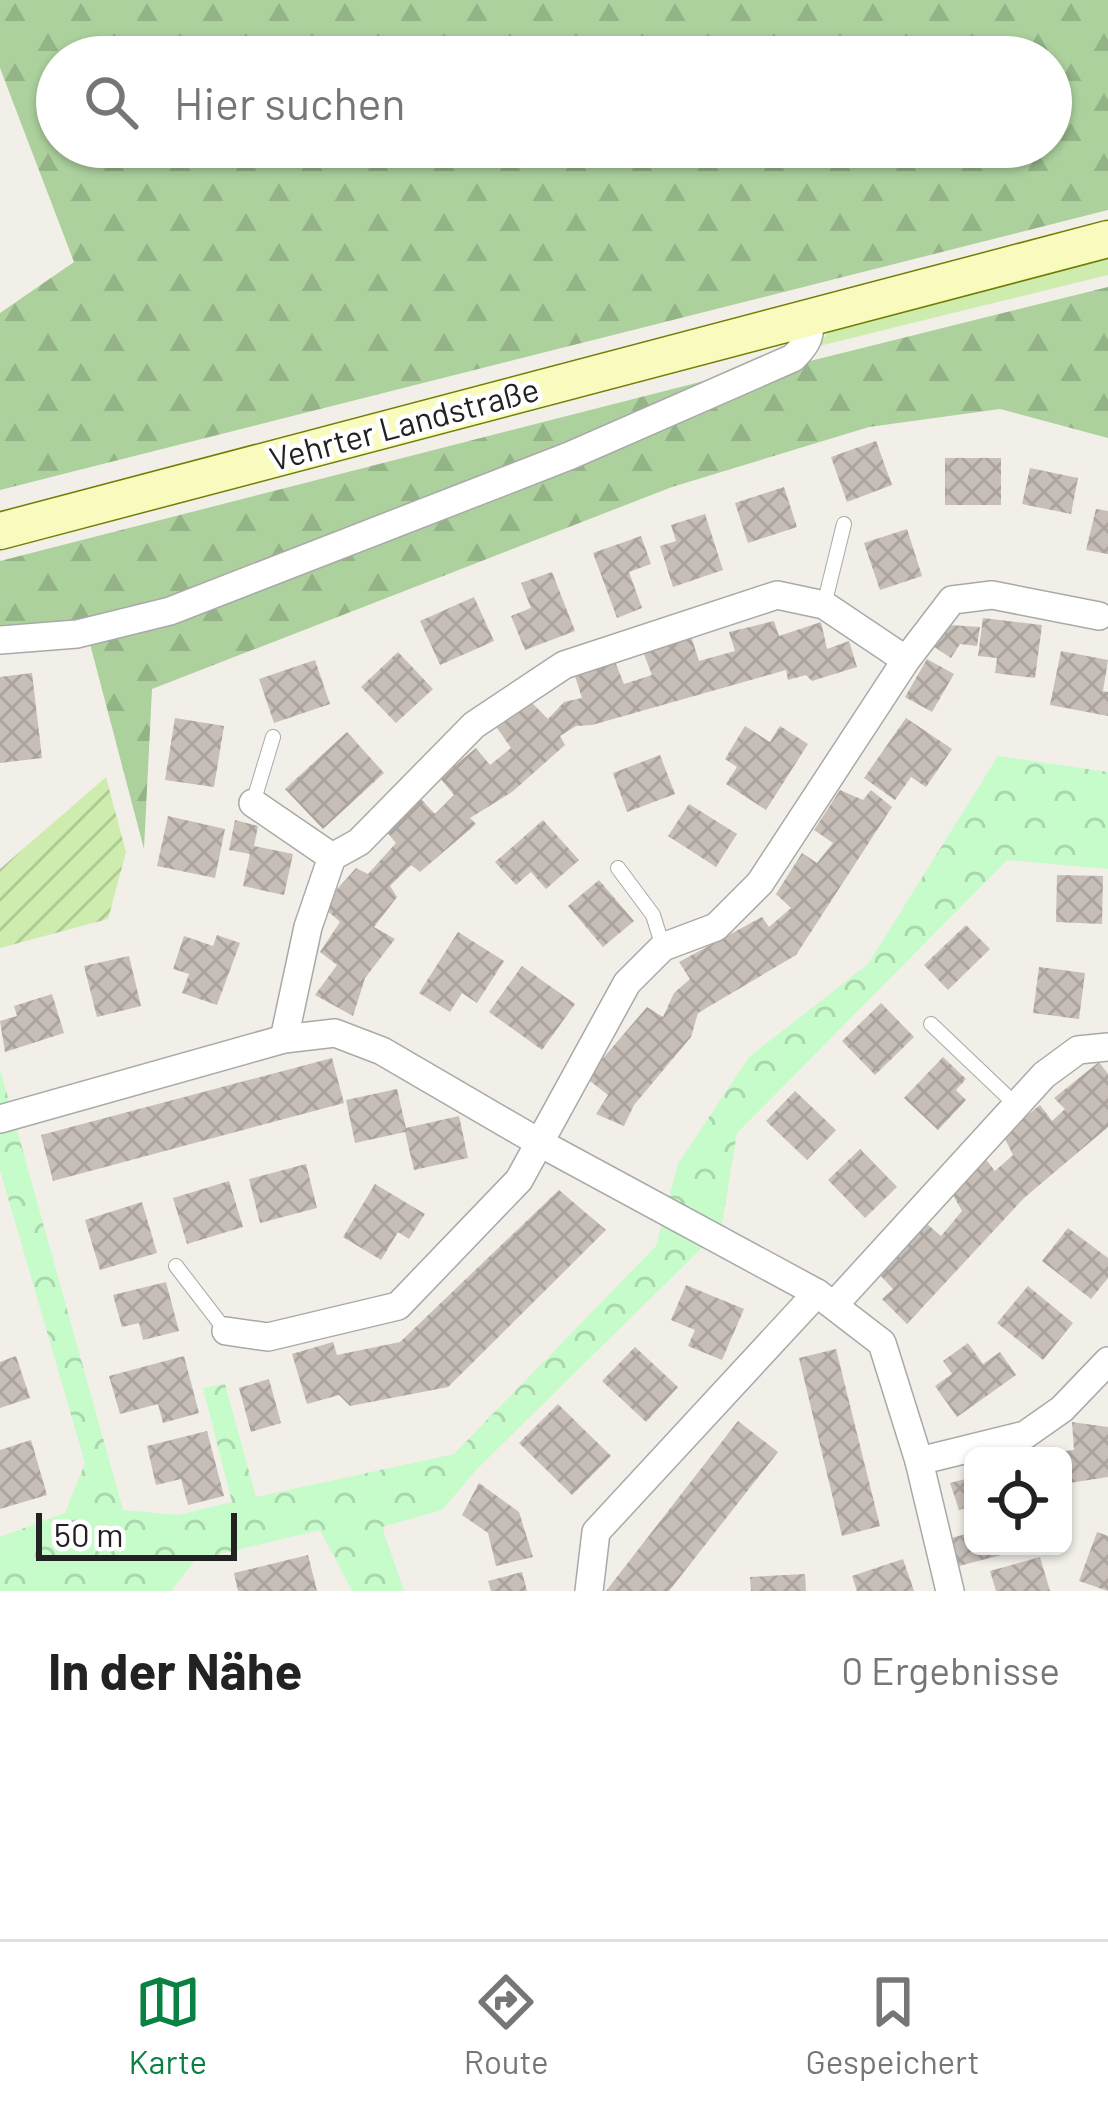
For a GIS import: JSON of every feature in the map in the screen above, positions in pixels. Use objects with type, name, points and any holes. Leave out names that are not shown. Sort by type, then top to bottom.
[{"type":"main road","name":"Vehrter Landstraße","points":[[0,531],[1108,239]]},
{"type":"street","points":[[0,640],[77,634],[170,611],[307,561],[568,456],[793,358],[807,344],[809,316]]},
{"type":"street","points":[[284,1039],[308,926],[332,857],[359,842],[475,725],[564,665],[777,596],[824,605],[906,660]]},
{"type":"street","points":[[226,1331],[268,1337],[398,1306],[519,1180],[628,983],[663,946],[716,926],[760,883],[906,660],[952,599],[992,596],[1099,616]]},
{"type":"street","points":[[254,803],[332,857]]},
{"type":"street","points":[[0,1119],[284,1039],[335,1033],[382,1051],[826,1299],[882,1343],[919,1461],[950,1591]]},
{"type":"street","points":[[590,1591],[596,1532],[1044,1075],[1078,1050],[1108,1047]]},
{"type":"street","points":[[919,1461],[1024,1435],[1062,1409],[1108,1361]]},
{"type":"lane","points":[[824,605],[844,524]]},
{"type":"lane","points":[[254,803],[273,737]]},
{"type":"lane","points":[[618,868],[653,915],[663,946]]},
{"type":"lane","points":[[931,1024],[1016,1105]]},
{"type":"lane","points":[[176,1266],[226,1331]]},
{"type":"green space","points":[[0,0],[1108,0],[1108,210],[0,490],[0,313],[74,262],[38,168],[1072,168],[1072,36],[36,36],[36,162],[0,68]]},
{"type":"green space","points":[[1108,255],[1108,275],[819,346],[833,324]]},
{"type":"green space","points":[[1108,287],[1108,438],[1000,409],[869,427],[672,487],[152,689],[144,849],[84,621],[0,627],[0,561],[743,371],[794,365]]},
{"type":"green space","points":[[998,756],[1108,772],[1108,869],[1007,860],[737,1133],[721,1229],[476,1470],[442,1510],[382,1527],[404,1591],[352,1591],[320,1530],[195,1560],[171,1591],[0,1591],[0,1537],[65,1513],[85,1463],[0,1170],[0,1069],[123,1510],[178,1515],[232,1502],[203,1388],[225,1384],[256,1497],[454,1454],[656,1246],[678,1164],[749,1057],[868,964]]},
{"type":"green space","points":[[106,777],[126,852],[108,919],[0,948],[0,869]]},
{"type":"building","points":[[876,441],[892,485],[847,502],[831,457]]},
{"type":"building","points":[[945,458],[1001,458],[1001,505],[945,505]]},
{"type":"building","points":[[1030,468],[1078,478],[1071,514],[1022,504]]},
{"type":"building","points":[[784,487],[797,527],[748,543],[735,503]]},
{"type":"building","points":[[1096,509],[1108,511],[1108,554],[1086,550]]},
{"type":"building","points":[[705,514],[723,570],[673,587],[660,546],[676,541],[671,525]]},
{"type":"building","points":[[907,529],[922,576],[880,590],[864,543]]},
{"type":"building","points":[[641,536],[651,564],[629,572],[642,608],[617,618],[593,553]]},
{"type":"building","points":[[552,572],[575,631],[525,650],[511,616],[531,608],[521,583]]},
{"type":"building","points":[[474,597],[494,641],[440,665],[420,621]]},
{"type":"building","points":[[983,618],[1042,625],[1035,678],[995,673],[997,658],[978,656]]},
{"type":"building","points":[[774,621],[779,636],[821,622],[827,649],[849,641],[857,667],[812,681],[806,675],[788,680],[786,670],[576,726],[560,736],[565,745],[512,792],[470,818],[476,824],[420,872],[411,865],[390,886],[397,897],[374,927],[395,939],[365,978],[353,1016],[315,995],[337,965],[320,952],[340,922],[322,906],[356,868],[368,874],[396,843],[385,830],[420,798],[435,814],[454,795],[440,778],[476,748],[490,765],[511,748],[497,728],[532,703],[548,719],[564,702],[582,698],[574,673],[614,659],[624,684],[652,675],[642,649],[691,636],[699,661],[735,651],[729,632]]},
{"type":"building","points":[[950,625],[980,627],[977,646],[960,644],[951,658],[933,646]]},
{"type":"building","points":[[1061,651],[1108,660],[1103,691],[1108,692],[1108,716],[1050,705]]},
{"type":"building","points":[[398,652],[433,689],[396,723],[361,687]]},
{"type":"building","points":[[927,659],[954,674],[932,712],[905,697]]},
{"type":"building","points":[[315,660],[330,704],[274,723],[259,679]]},
{"type":"building","points":[[32,673],[42,758],[0,763],[0,677]]},
{"type":"building","points":[[175,718],[224,726],[214,787],[165,780]]},
{"type":"building","points":[[906,718],[952,749],[926,787],[911,777],[895,800],[864,778]]},
{"type":"building","points":[[745,726],[770,742],[780,726],[808,744],[766,810],[726,784],[737,767],[725,759]]},
{"type":"building","points":[[347,732],[384,773],[323,829],[285,789]]},
{"type":"building","points":[[660,755],[675,794],[627,812],[613,773]]},
{"type":"building","points":[[840,790],[863,800],[871,790],[892,807],[796,955],[698,1013],[691,1037],[634,1105],[624,1126],[596,1114],[608,1095],[586,1078],[647,1007],[663,1017],[674,993],[690,979],[679,962],[762,917],[769,927],[791,908],[776,894],[802,853],[817,863],[833,843],[814,830]]},
{"type":"building","points":[[689,804],[737,834],[716,867],[668,836]]},
{"type":"building","points":[[168,816],[225,829],[215,878],[157,866]]},
{"type":"building","points":[[235,820],[258,826],[254,846],[293,854],[284,895],[243,886],[250,854],[229,850]]},
{"type":"building","points":[[543,820],[579,860],[546,889],[531,872],[516,885],[495,862]]},
{"type":"building","points":[[1057,875],[1103,876],[1102,924],[1056,922]]},
{"type":"building","points":[[599,880],[634,921],[603,947],[568,906]]},
{"type":"building","points":[[966,925],[990,949],[948,990],[924,965]]},
{"type":"building","points":[[458,932],[504,961],[477,1003],[462,993],[450,1012],[419,993]]},
{"type":"building","points":[[217,935],[240,943],[217,1005],[182,993],[189,974],[173,969],[184,936],[213,946]]},
{"type":"building","points":[[129,956],[141,1006],[97,1017],[84,966]]},
{"type":"building","points":[[522,966],[575,1004],[542,1050],[489,1012]]},
{"type":"building","points":[[1039,967],[1085,973],[1079,1019],[1033,1013]]},
{"type":"building","points":[[52,994],[64,1033],[5,1052],[0,1021],[17,1016],[14,1006]]},
{"type":"building","points":[[881,1003],[914,1037],[875,1075],[842,1041]]},
{"type":"building","points":[[943,1057],[966,1079],[956,1090],[966,1100],[938,1130],[904,1098]]},
{"type":"building","points":[[332,1058],[344,1103],[53,1181],[41,1135]]},
{"type":"building","points":[[1099,1062],[1108,1074],[1108,1127],[1024,1198],[907,1324],[882,1299],[893,1289],[879,1274],[927,1224],[941,1236],[962,1211],[952,1193],[984,1157],[995,1171],[1013,1155],[1003,1135],[1040,1105],[1052,1121],[1065,1109],[1054,1098]]},
{"type":"building","points":[[397,1089],[406,1128],[459,1116],[468,1158],[414,1170],[405,1132],[355,1143],[346,1100]]},
{"type":"building","points":[[795,1091],[836,1130],[807,1160],[766,1121]]},
{"type":"building","points":[[860,1149],[897,1187],[865,1218],[828,1180]]},
{"type":"building","points":[[306,1164],[317,1208],[260,1223],[249,1179]]},
{"type":"building","points":[[229,1181],[243,1227],[187,1244],[173,1198]]},
{"type":"building","points":[[375,1184],[425,1214],[409,1239],[398,1232],[381,1260],[343,1237]]},
{"type":"building","points":[[559,1190],[606,1230],[448,1387],[350,1406],[339,1395],[307,1404],[292,1354],[333,1342],[337,1355],[400,1342]]},
{"type":"building","points":[[142,1202],[157,1253],[100,1270],[85,1220]]},
{"type":"building","points":[[1068,1228],[1108,1258],[1108,1278],[1091,1299],[1042,1261]]},
{"type":"building","points":[[166,1282],[179,1331],[143,1340],[139,1323],[122,1327],[113,1295]]},
{"type":"building","points":[[686,1285],[744,1309],[722,1360],[688,1346],[695,1330],[671,1320]]},
{"type":"building","points":[[1028,1286],[1073,1323],[1043,1360],[997,1323]]},
{"type":"building","points":[[968,1343],[983,1364],[1000,1352],[1016,1375],[957,1417],[935,1386],[952,1374],[943,1361]]},
{"type":"building","points":[[635,1347],[678,1387],[646,1422],[602,1381]]},
{"type":"building","points":[[836,1349],[880,1526],[842,1536],[799,1358]]},
{"type":"building","points":[[16,1356],[30,1398],[0,1408],[0,1362]]},
{"type":"building","points":[[184,1356],[199,1413],[163,1423],[158,1404],[120,1414],[109,1376]]},
{"type":"building","points":[[269,1379],[281,1423],[251,1432],[239,1388]]},
{"type":"building","points":[[558,1404],[611,1456],[572,1495],[519,1443]]},
{"type":"building","points":[[738,1421],[778,1452],[669,1591],[606,1591]]},
{"type":"building","points":[[1072,1422],[1108,1427],[1108,1477],[1072,1483]]},
{"type":"building","points":[[207,1431],[224,1496],[188,1505],[181,1479],[156,1485],[147,1446]]},
{"type":"building","points":[[31,1440],[47,1495],[0,1509],[0,1450]]},
{"type":"building","points":[[964,1479],[964,1509],[959,1510],[950,1483]]},
{"type":"building","points":[[479,1483],[519,1512],[533,1557],[496,1566],[488,1533],[462,1515]]},
{"type":"building","points":[[1097,1532],[1108,1536],[1108,1591],[1079,1581]]},
{"type":"building","points":[[964,1534],[964,1555],[1001,1555],[959,1566],[951,1538]]},
{"type":"building","points":[[308,1555],[317,1591],[238,1591],[234,1573]]},
{"type":"building","points":[[1040,1557],[1050,1591],[996,1591],[990,1571]]},
{"type":"building","points":[[903,1559],[914,1591],[857,1591],[852,1576]]},
{"type":"building","points":[[522,1572],[527,1591],[491,1591],[488,1581]]},
{"type":"building","points":[[805,1574],[806,1591],[751,1591],[750,1577]]}]
